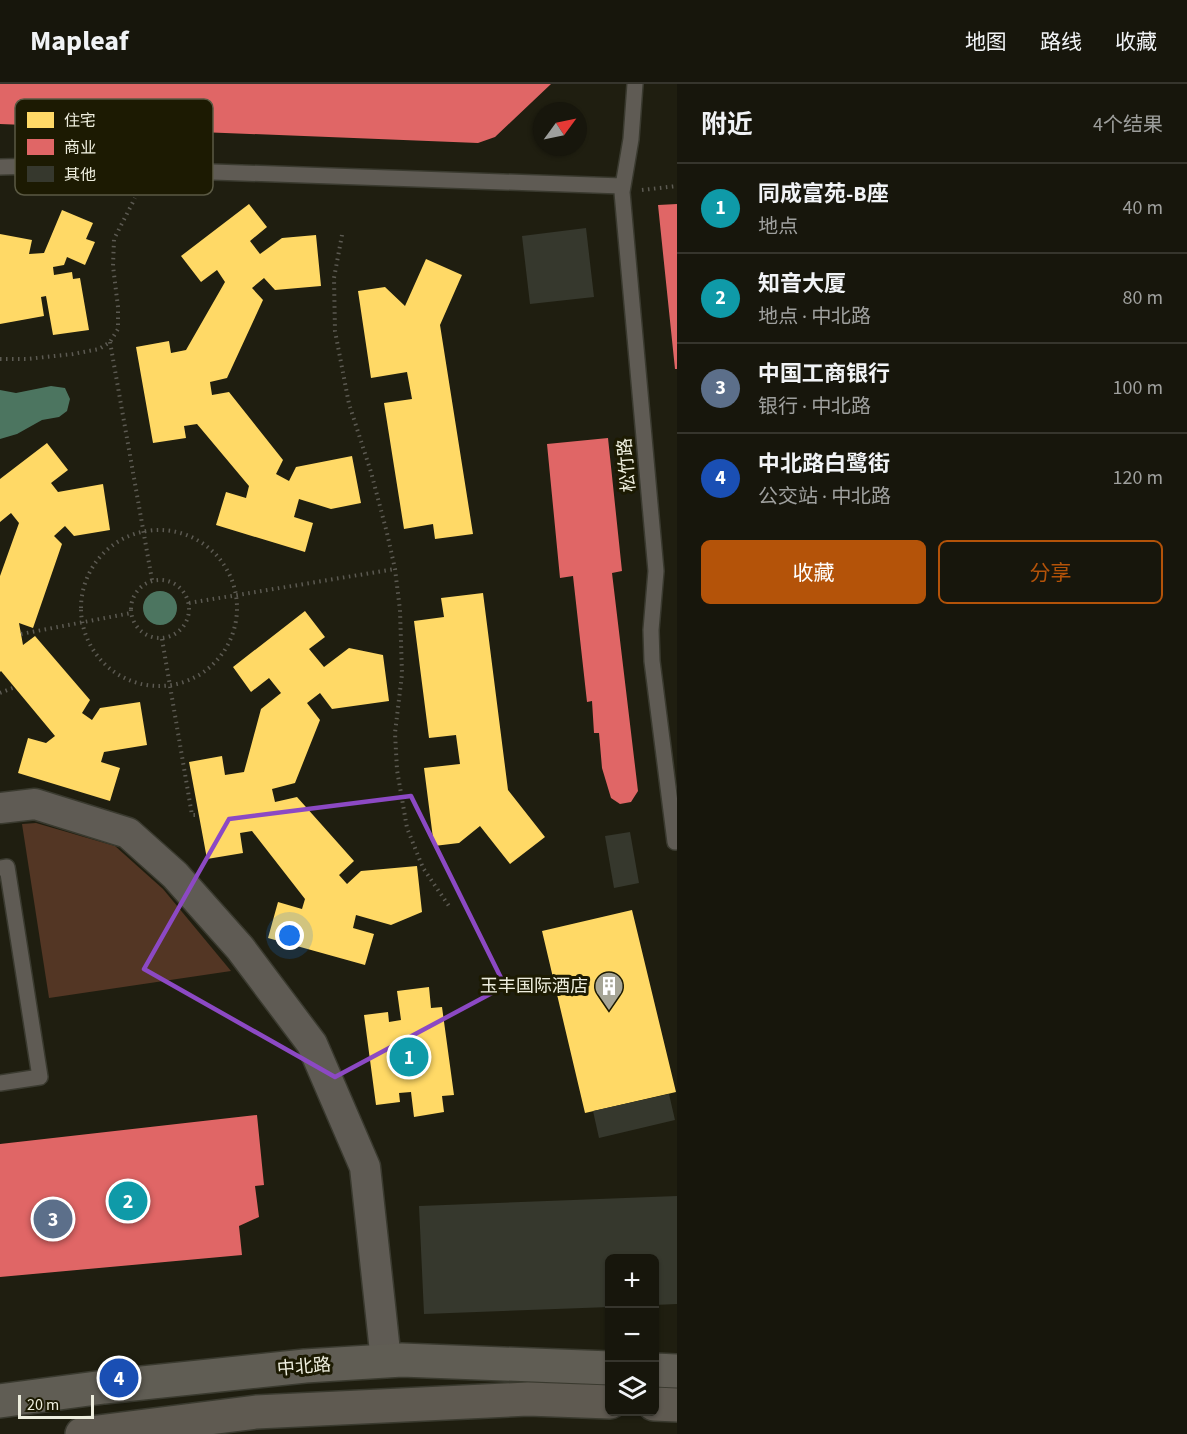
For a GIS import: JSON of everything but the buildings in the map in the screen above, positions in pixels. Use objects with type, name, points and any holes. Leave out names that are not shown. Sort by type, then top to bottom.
[{"type":"main road","name":"中北路","points":[[0,1401],[104,1387],[293,1367],[402,1360],[605,1368]]},
{"type":"main road","points":[[659,1370],[677,1371]]},
{"type":"main road","points":[[82,1434],[256,1412],[528,1399],[605,1402]]},
{"type":"main road","points":[[659,1404],[677,1405]]},
{"type":"street","points":[[0,808],[35,804],[128,833],[175,875],[240,948],[312,1044],[365,1167],[386,1361]]},
{"type":"lane","name":"松竹路","points":[[635,84],[631,138],[622,186],[656,571],[651,630],[652,661],[676,842]]},
{"type":"lane","points":[[213,172],[622,186]]},
{"type":"lane","points":[[0,868],[7,867],[40,1077],[0,1083]]},
{"type":"path","points":[[662,188],[677,186]]},
{"type":"path","points":[[0,359],[27,359],[73,354],[99,349],[110,342],[118,329],[113,266],[114,240],[135,198]]},
{"type":"path","points":[[342,235],[334,278],[335,331],[349,404],[371,472],[395,569],[400,610],[402,675],[395,733],[397,770],[407,828],[423,868],[450,906]]},
{"type":"path","points":[[110,342],[153,580]]},
{"type":"path","points":[[155,530],[176,532],[195,539],[212,551],[225,567],[235,596],[237,605],[235,624],[229,642],[219,658],[206,671],[189,680],[169,686],[153,686],[134,682],[118,675],[103,663],[92,648],[82,622],[82,591],[101,555],[117,542],[135,534],[155,530]]},
{"type":"path","points":[[189,603],[395,569]]},
{"type":"path","points":[[162,579],[179,587],[186,594],[189,603],[186,622],[180,630],[162,639],[143,633],[136,627],[131,613],[132,598],[136,590],[153,580],[162,579]]},
{"type":"path","points":[[21,634],[131,613]]},
{"type":"path","points":[[162,639],[192,815],[198,815]]},
{"type":"path","points":[[0,693],[15,687]]},
{"type":"highlighted area","points":[[411,796],[505,986],[335,1077],[144,969],[229,819]]},
{"type":"shaded area","points":[[51,386],[65,388],[70,399],[67,411],[59,417],[42,420],[17,434],[0,439],[0,390],[16,393]]},
{"type":"shaded area","points":[[160,591],[172,596],[177,608],[172,620],[160,625],[148,620],[143,608],[148,596]]},
{"type":"shaded area","points":[[36,823],[115,846],[163,889],[231,971],[49,998],[22,824]]},
{"type":"place","name":"玉丰国际酒店","points":[[609,1012]]},
{"type":"place","name":"同成富苑-B座","points":[[409,1057]]},
{"type":"place","name":"知音大厦","points":[[128,1201]]},
{"type":"place","name":"中国工商银行","points":[[53,1219]]},
{"type":"place","name":"中北路白鹭街","points":[[119,1378]]}]
